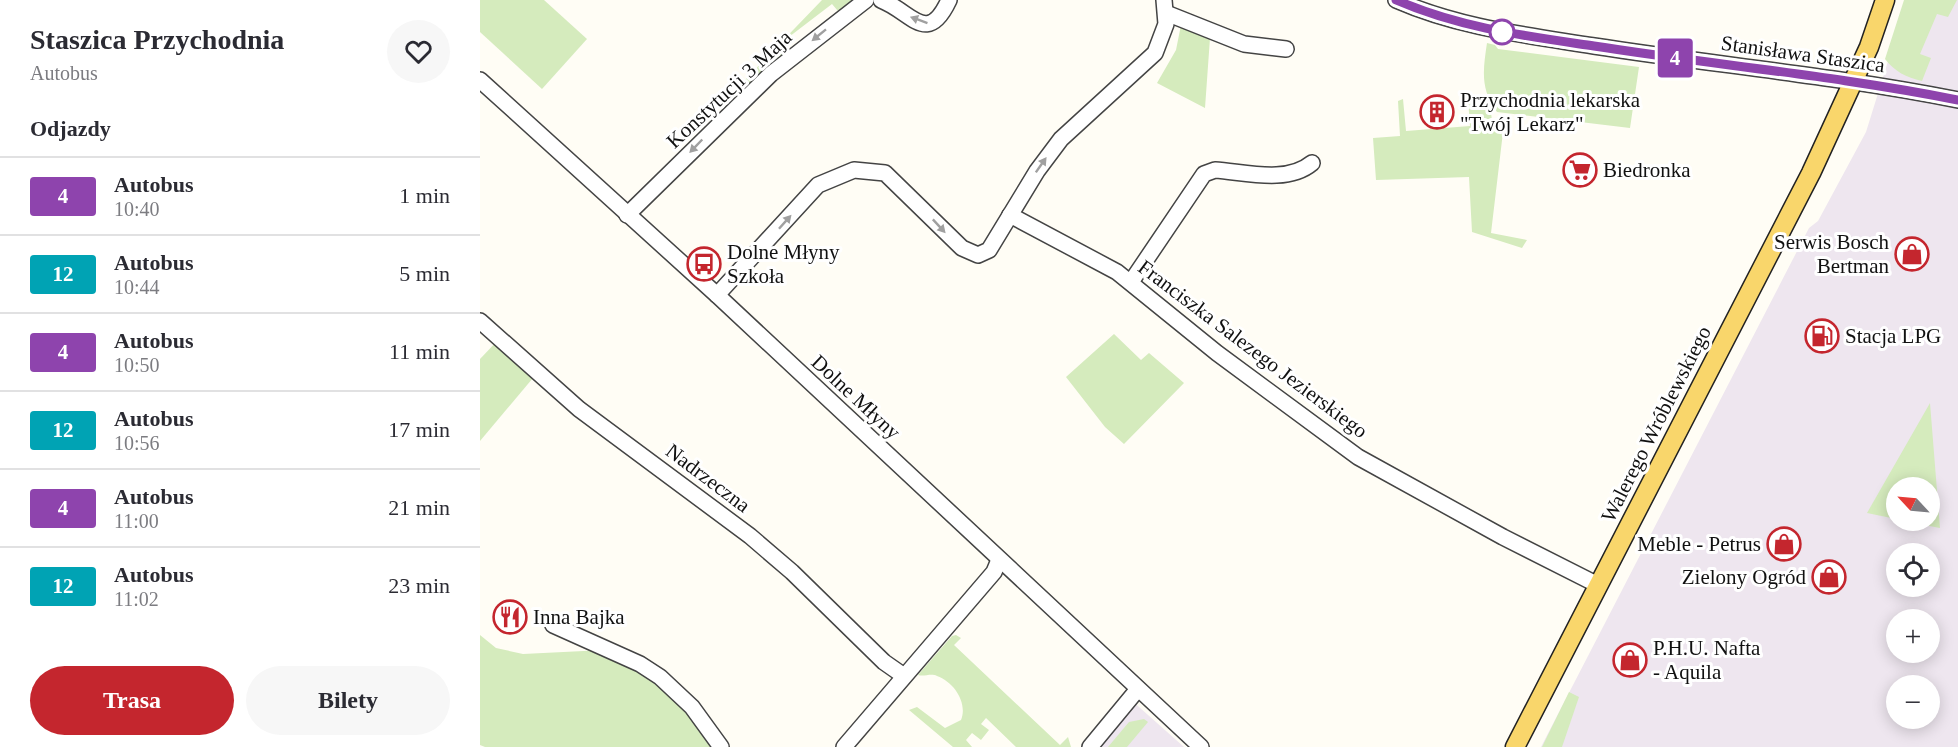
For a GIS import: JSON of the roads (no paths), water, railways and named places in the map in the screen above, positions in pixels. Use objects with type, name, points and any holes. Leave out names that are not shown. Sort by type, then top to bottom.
[{"type":"main road","name":"Walerego Wróblewskiego","points":[[1515,747],[1836,122],[1886,0]]},
{"type":"street","name":"Konstytucji 3 Maja","points":[[627,215],[771,74],[866,0]]},
{"type":"street","points":[[881,0],[925,24],[934,23],[940,18],[949,0]]},
{"type":"street","name":"Stanisława Staszica","points":[[1396,0],[1442,18],[1488,30],[1854,81],[1958,100]]},
{"type":"street","points":[[717,295],[818,185],[854,170],[885,173],[962,248],[978,255],[989,250],[1037,171],[1061,139],[1155,53],[1164,33],[1165,6],[1244,44],[1286,49]]},
{"type":"street","name":"Dolne Młyny","points":[[480,80],[717,295],[1201,747]]},
{"type":"street","points":[[1131,282],[1204,174],[1215,170],[1286,175],[1302,171],[1312,163]]},
{"type":"street","name":"Franciszka Salezego Jezierskiego","points":[[1010,215],[1099,261],[1131,282],[1217,353],[1358,457],[1503,537],[1598,585]]},
{"type":"street","name":"Nadrzeczna","points":[[480,321],[579,409],[750,536],[792,572],[884,662],[904,676]]},
{"type":"street","points":[[844,747],[994,572],[999,560]]},
{"type":"street","points":[[553,625],[640,664],[660,677],[692,707],[721,747]]},
{"type":"street","points":[[1090,747],[1138,689]]},
{"type":"place","name":"Przychodnia lekarska \"Twój Lekarz\"","points":[[1437,112]]},
{"type":"place","name":"Biedronka","points":[[1580,170]]},
{"type":"place","name":"Serwis Bosch Bertman","points":[[1912,254]]},
{"type":"place","name":"Dolne Młyny Szkoła","points":[[704,264]]},
{"type":"place","name":"Stacja LPG","points":[[1822,336]]},
{"type":"place","name":"Meble - Petrus","points":[[1784,544]]},
{"type":"place","name":"Zielony Ogród","points":[[1829,577]]},
{"type":"place","name":"Inna Bajka","points":[[510,617]]},
{"type":"place","name":"P.H.U. Nafta - Aquila","points":[[1630,660]]}]
